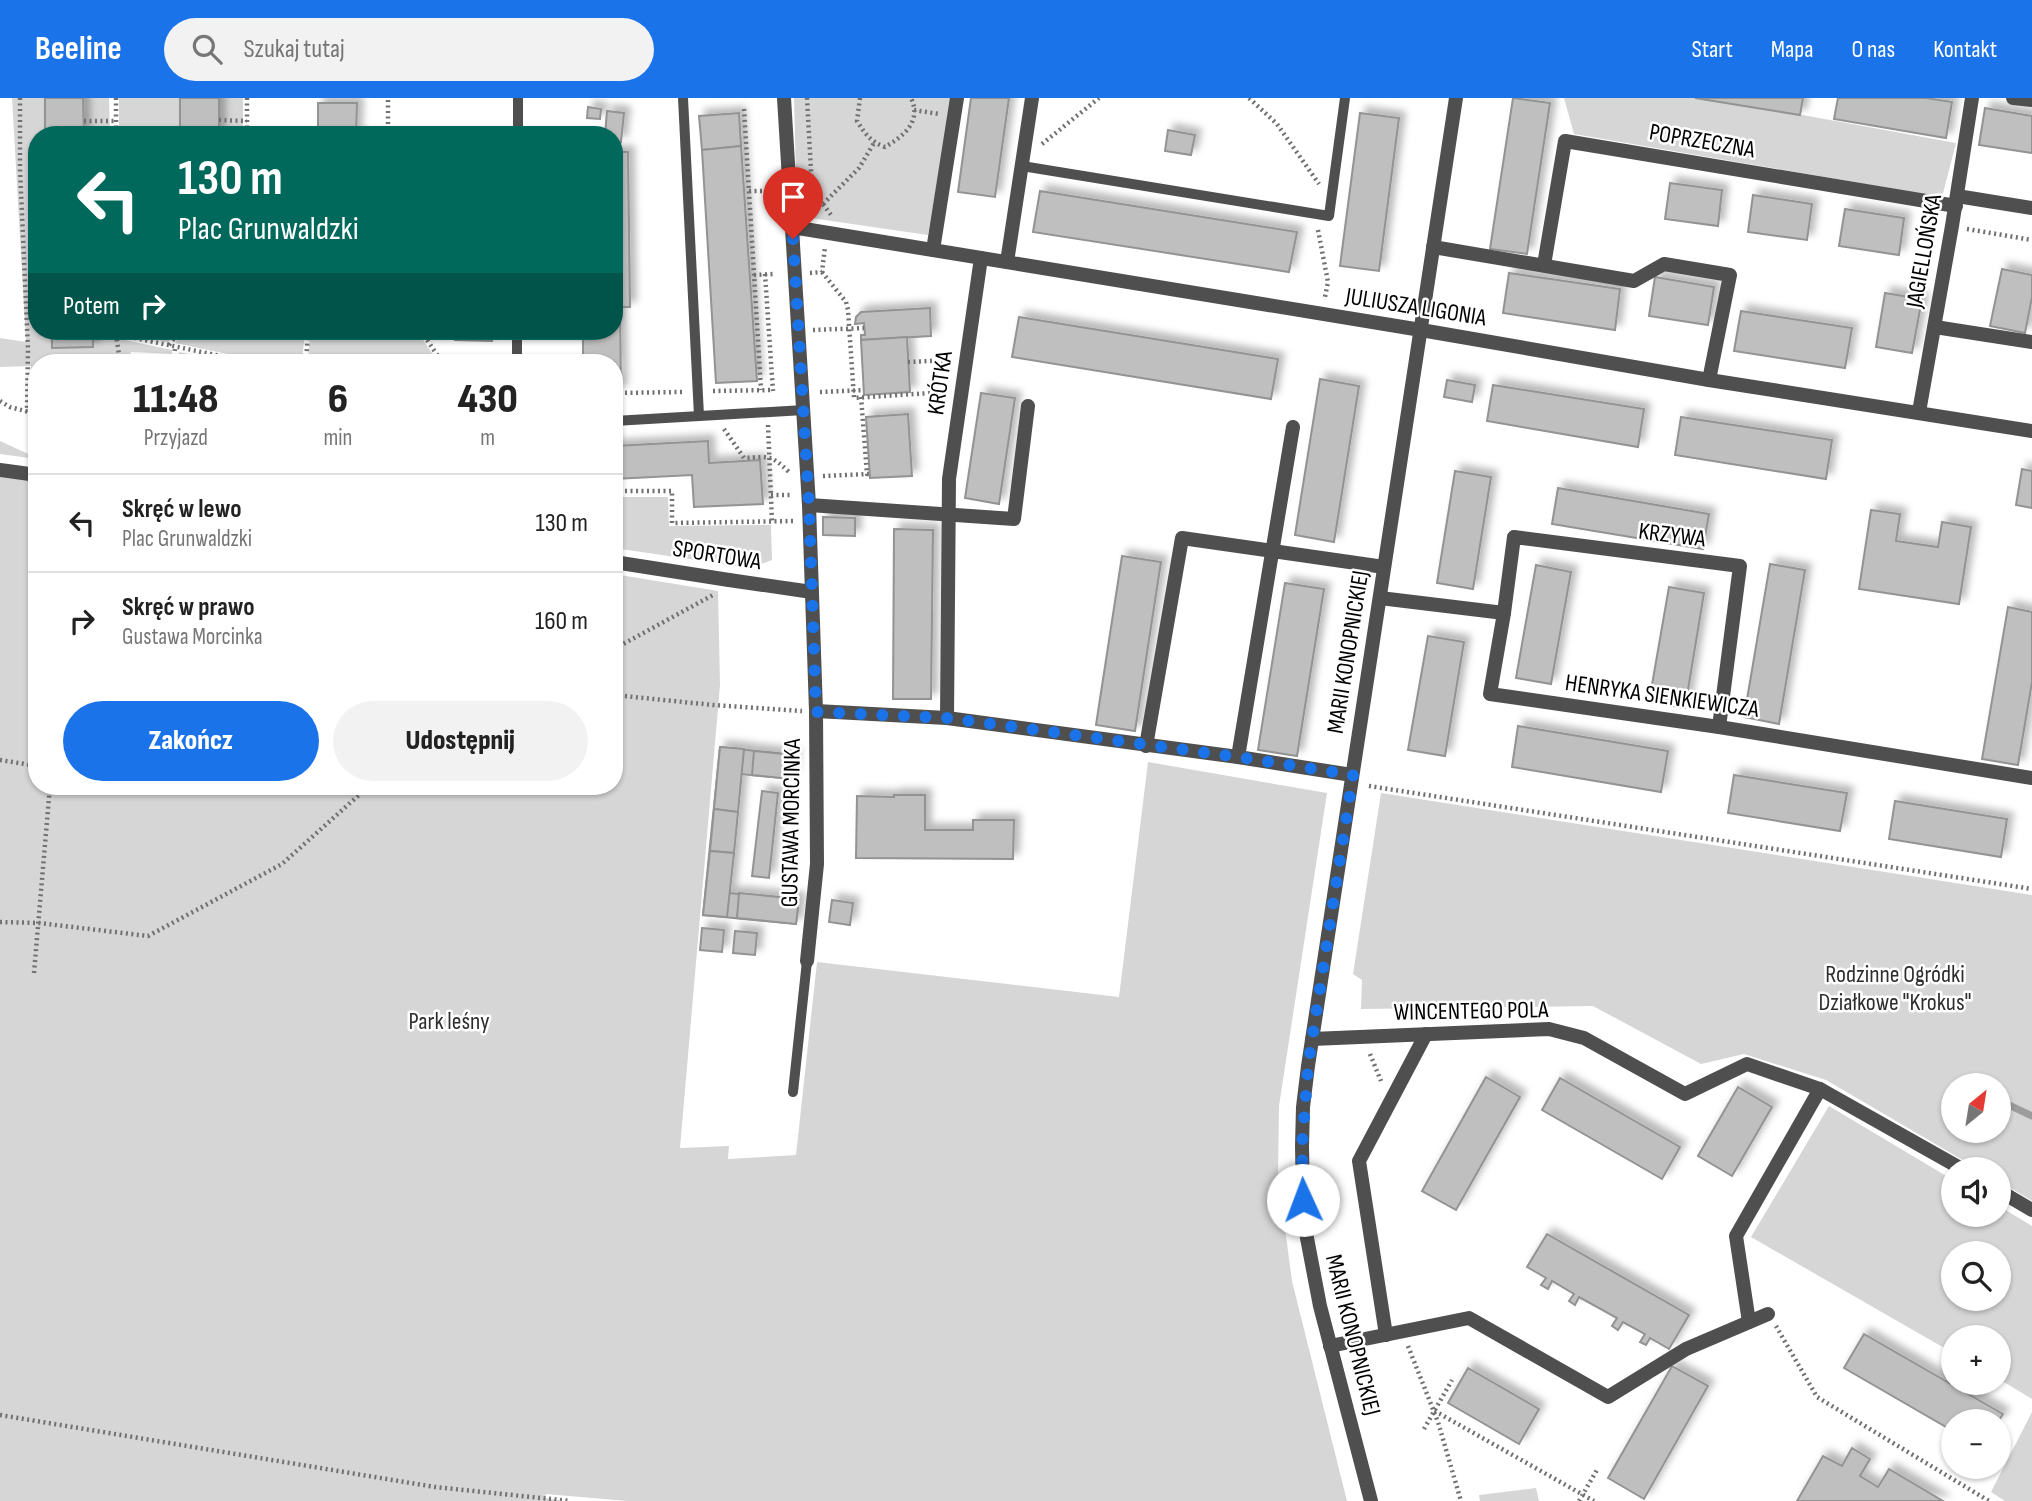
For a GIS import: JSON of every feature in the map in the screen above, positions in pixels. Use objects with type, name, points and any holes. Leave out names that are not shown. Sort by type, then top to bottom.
[{"type":"street","name":"GUSTAWA MORCINKA","points":[[784,98],[809,505],[816,712],[817,864],[807,961]]},
{"type":"street","points":[[933,250],[957,98]]},
{"type":"street","points":[[1007,262],[1032,98]]},
{"type":"street","name":"MARII KONOPNICKIEJ","points":[[1371,1501],[1313,1275],[1303,1200],[1303,1107],[1456,98]]},
{"type":"street","name":"JAGIELLOŃSKA","points":[[1919,412],[1972,98]]},
{"type":"street","points":[[2013,98],[2032,100]]},
{"type":"street","name":"POPRZECZNA","points":[[1544,265],[1565,141],[1956,201]]},
{"type":"street","points":[[1956,201],[2032,208]]},
{"type":"street","name":"JULIUSZA LIGONIA","points":[[793,227],[1709,380],[2032,431]]},
{"type":"street","points":[[1433,247],[1634,281],[1664,264],[1730,275],[1709,380]]},
{"type":"street","name":"KRÓTKA","points":[[947,718],[949,479],[981,258]]},
{"type":"street","points":[[1935,327],[2032,342]]},
{"type":"street","points":[[809,505],[1014,519],[1028,406]]},
{"type":"street","points":[[1238,757],[1293,427]]},
{"type":"street","points":[[0,470],[28,474]]},
{"type":"street","name":"KRZYWA","points":[[1504,613],[1514,537],[1740,566],[1719,727]]},
{"type":"street","points":[[1146,746],[1182,538],[1384,567]]},
{"type":"street","name":"SPORTOWA","points":[[623,563],[812,593]]},
{"type":"street","points":[[1380,598],[1504,613]]},
{"type":"street","name":"HENRYKA SIENKIEWICZA","points":[[1504,613],[1490,694],[1719,727],[2032,778]]},
{"type":"street","points":[[816,712],[947,718],[1353,775]]},
{"type":"street","name":"WINCENTEGO POLA","points":[[1312,1040],[1549,1029],[1584,1038],[1685,1094],[1747,1064],[1820,1089],[1941,1157]]},
{"type":"street","points":[[1385,1335],[1359,1161],[1426,1034]]},
{"type":"street","points":[[1749,1322],[1736,1236],[1820,1089]]},
{"type":"street","points":[[2011,1198],[2032,1210]]},
{"type":"street","points":[[1330,1346],[1469,1318],[1608,1397],[1686,1349],[1768,1314]]},
{"type":"lane","points":[[517,126],[518,98]]},
{"type":"lane","points":[[683,98],[699,416]]},
{"type":"lane","points":[[1022,163],[1329,216],[1345,98]]},
{"type":"lane","points":[[623,420],[804,410]]},
{"type":"lane","points":[[793,1092],[807,961]]},
{"type":"path","points":[[0,401],[27,412],[28,350],[20,168],[20,98]]},
{"type":"path","points":[[116,98],[116,126]]},
{"type":"path","points":[[247,98],[247,126]]},
{"type":"path","points":[[388,98],[388,126]]},
{"type":"path","points":[[807,98],[812,189],[830,214],[843,216]]},
{"type":"path","points":[[860,98],[857,121],[874,143],[885,147],[898,139],[915,118],[911,98]]},
{"type":"path","points":[[1022,163],[1099,98]]},
{"type":"path","points":[[744,109],[761,390]]},
{"type":"path","points":[[914,110],[954,116]]},
{"type":"path","points":[[219,120],[247,121]]},
{"type":"path","points":[[84,121],[116,121]]},
{"type":"path","points":[[823,204],[859,168],[874,143]]},
{"type":"path","points":[[749,191],[771,191]]},
{"type":"path","points":[[1952,226],[2032,240]]},
{"type":"path","points":[[825,246],[822,272],[846,302],[848,310],[854,398],[953,392]]},
{"type":"path","points":[[807,273],[822,272]]},
{"type":"path","points":[[623,393],[775,392],[765,274]]},
{"type":"path","points":[[754,275],[774,274]]},
{"type":"path","points":[[799,331],[864,328]]},
{"type":"path","points":[[148,340],[203,354]]},
{"type":"path","points":[[173,354],[172,346],[175,340]]},
{"type":"path","points":[[908,362],[958,359]]},
{"type":"path","points":[[815,393],[864,390]]},
{"type":"path","points":[[856,474],[868,474],[861,397]]},
{"type":"path","points":[[768,425],[772,522]]},
{"type":"path","points":[[723,429],[744,458],[770,457],[795,477]]},
{"type":"path","points":[[623,491],[672,491],[672,523],[797,521]]},
{"type":"path","points":[[771,495],[796,495]]},
{"type":"path","points":[[623,643],[710,598],[729,580]]},
{"type":"path","points":[[623,696],[816,712]]},
{"type":"path","points":[[0,760],[28,765]]},
{"type":"path","points":[[1368,785],[2032,889]]},
{"type":"path","points":[[34,973],[49,795]]},
{"type":"path","points":[[0,922],[39,923],[149,936],[282,864],[359,795]]},
{"type":"path","points":[[1368,1050],[1390,1101]]},
{"type":"path","points":[[1768,1314],[1817,1397],[1989,1501]]},
{"type":"path","points":[[1407,1342],[1434,1412],[1461,1501]]},
{"type":"path","points":[[1424,1429],[1452,1380]]},
{"type":"path","points":[[1434,1412],[1594,1501]]},
{"type":"path","points":[[0,1415],[435,1487],[570,1501]]},
{"type":"path","points":[[1579,1501],[1597,1470]]},
{"type":"green space","points":[[12,98],[109,98],[110,126],[28,126],[28,340],[125,340],[172,350],[172,354],[28,354],[28,366],[0,367],[0,338],[26,342]]},
{"type":"green space","points":[[119,98],[243,98],[243,126],[119,126]]},
{"type":"green space","points":[[794,98],[951,98],[928,235],[797,216]]},
{"type":"green space","points":[[1564,98],[1709,98],[1956,143],[1942,197],[1574,134]]},
{"type":"green space","points":[[177,340],[304,340],[303,354],[227,354],[175,343]]},
{"type":"green space","points":[[309,340],[423,340],[433,354],[309,354]]},
{"type":"green space","points":[[0,441],[28,454],[28,458],[0,454]]},
{"type":"green space","name":"Park leśny","points":[[0,470],[28,474],[28,795],[623,795],[623,575],[718,591],[720,685],[680,1148],[729,1146],[728,1159],[796,1155],[817,962],[1119,997],[1148,762],[1327,793],[1279,1106],[1278,1176],[1292,1281],[1347,1501],[627,1501],[546,1494],[545,1498],[563,1501],[0,1501]]},
{"type":"green space","points":[[623,497],[668,497],[669,526],[771,525],[772,560],[750,568],[623,549]]},
{"type":"green space","name":"Rodzinne Ogródki Działkowe \"Krokus\"","points":[[1381,793],[2032,895],[2032,1201],[2011,1188],[2011,1157],[1958,1157],[1826,1080],[1744,1054],[1701,1064],[1593,1006],[1361,1009],[1362,980],[1353,974]]},
{"type":"green space","points":[[1829,1106],[1941,1173],[1941,1227],[2011,1227],[2011,1213],[2032,1226],[2032,1399],[2011,1386],[2011,1325],[1941,1325],[1941,1346],[1751,1237]]},
{"type":"green space","points":[[2032,1412],[2032,1501],[2005,1501],[1991,1492],[1998,1479],[2011,1479],[2011,1453]]},
{"type":"green space","points":[[1536,1488],[1539,1501],[1480,1501],[1479,1495]]},
{"type":"building","points":[[45,98],[83,98],[84,126],[45,126]]},
{"type":"building","points":[[180,98],[219,98],[219,126],[180,126]]},
{"type":"building","points":[[971,98],[1009,98],[995,197],[958,192]]},
{"type":"building","points":[[1513,98],[1550,103],[1527,254],[1490,249]]},
{"type":"building","points":[[1695,98],[1803,98],[1800,115]]},
{"type":"building","points":[[1838,98],[1926,98],[1952,102],[1946,138],[1834,119]]},
{"type":"building","points":[[318,103],[357,103],[356,126],[318,126]]},
{"type":"building","points":[[588,107],[601,109],[600,119],[587,118]]},
{"type":"building","points":[[1985,108],[2032,116],[2032,153],[1979,145]]},
{"type":"building","points":[[607,111],[624,113],[623,126],[606,126]]},
{"type":"building","points":[[739,113],[741,146],[702,150],[699,116]]},
{"type":"building","points":[[1360,113],[1399,118],[1379,271],[1340,266]]},
{"type":"building","points":[[1168,130],[1195,135],[1191,155],[1165,151]]},
{"type":"building","points":[[741,146],[757,381],[716,383],[702,150]]},
{"type":"building","points":[[623,152],[628,152],[630,307],[623,307]]},
{"type":"building","points":[[1670,183],[1722,190],[1718,226],[1665,219]]},
{"type":"building","points":[[1040,191],[1297,232],[1289,272],[1033,232]]},
{"type":"building","points":[[1753,195],[1812,204],[1807,240],[1748,232]]},
{"type":"building","points":[[1845,209],[1904,218],[1899,255],[1839,246]]},
{"type":"building","points":[[2002,269],[2032,275],[2032,297],[2025,333],[1990,326]]},
{"type":"building","points":[[1509,273],[1620,289],[1615,330],[1503,313]]},
{"type":"building","points":[[1655,277],[1714,287],[1708,325],[1649,316]]},
{"type":"building","points":[[1885,293],[1922,299],[1912,353],[1876,347]]},
{"type":"building","points":[[930,308],[931,336],[861,340],[861,335],[865,335],[864,323],[855,324],[856,317],[861,312]]},
{"type":"building","points":[[1741,311],[1852,328],[1845,368],[1734,351]]},
{"type":"building","points":[[1019,317],[1278,359],[1271,399],[1012,357]]},
{"type":"building","points":[[907,337],[910,392],[864,395],[861,340]]},
{"type":"building","points":[[52,340],[93,340],[93,347],[52,348]]},
{"type":"building","points":[[583,340],[620,340],[621,354],[583,354]]},
{"type":"building","points":[[1320,379],[1359,386],[1334,542],[1295,535]]},
{"type":"building","points":[[1447,380],[1475,385],[1472,402],[1444,397]]},
{"type":"building","points":[[1493,385],[1644,409],[1638,447],[1487,421]]},
{"type":"building","points":[[981,393],[1015,398],[999,504],[965,498]]},
{"type":"building","points":[[908,414],[912,476],[870,478],[866,417]]},
{"type":"building","points":[[1681,417],[1832,440],[1826,479],[1675,455]]},
{"type":"building","points":[[708,441],[709,463],[760,460],[763,504],[694,507],[692,475],[623,479],[623,446]]},
{"type":"building","points":[[2022,469],[2032,471],[2032,508],[2016,505]]},
{"type":"building","points":[[1455,471],[1491,477],[1473,589],[1437,583]]},
{"type":"building","points":[[1558,488],[1709,514],[1703,549],[1552,524]]},
{"type":"building","points":[[1871,510],[1900,514],[1896,541],[1938,547],[1942,522],[1971,527],[1959,604],[1859,589]]},
{"type":"building","points":[[823,517],[855,518],[855,536],[823,535]]},
{"type":"building","points":[[894,529],[933,530],[931,699],[893,699]]},
{"type":"building","points":[[1122,556],[1161,562],[1135,731],[1096,725]]},
{"type":"building","points":[[1770,564],[1805,570],[1779,724],[1744,717]]},
{"type":"building","points":[[1536,565],[1571,572],[1551,684],[1516,678]]},
{"type":"building","points":[[1285,583],[1324,589],[1297,756],[1258,750]]},
{"type":"building","points":[[1669,587],[1704,593],[1685,708],[1649,702]]},
{"type":"building","points":[[2008,607],[2032,612],[2032,682],[2018,765],[1982,759]]},
{"type":"building","points":[[1428,636],[1464,642],[1445,756],[1408,750]]},
{"type":"building","points":[[1518,726],[1668,751],[1661,792],[1512,767]]},
{"type":"building","points":[[720,747],[794,755],[791,779],[741,774],[729,893],[799,899],[796,924],[703,915]]},
{"type":"building","points":[[720,747],[744,749],[738,812],[714,809]]},
{"type":"building","points":[[754,751],[794,755],[791,779],[752,775]]},
{"type":"building","points":[[1734,775],[1847,793],[1840,831],[1728,813]]},
{"type":"building","points":[[762,791],[778,793],[769,878],[752,876]]},
{"type":"building","points":[[925,795],[925,830],[973,830],[973,820],[1014,820],[1013,859],[856,858],[857,796]]},
{"type":"building","points":[[1895,801],[2007,819],[2001,857],[1889,839]]},
{"type":"building","points":[[714,809],[738,812],[734,853],[710,851]]},
{"type":"building","points":[[710,851],[734,853],[727,917],[703,915]]},
{"type":"building","points":[[739,893],[799,899],[796,924],[737,918]]},
{"type":"building","points":[[832,900],[853,903],[850,925],[829,922]]},
{"type":"building","points":[[702,928],[724,930],[722,952],[700,950]]},
{"type":"building","points":[[735,931],[757,933],[755,955],[733,953]]},
{"type":"building","points":[[1486,1077],[1520,1097],[1456,1210],[1422,1191]]},
{"type":"building","points":[[1560,1078],[1680,1147],[1662,1179],[1542,1110]]},
{"type":"building","points":[[1738,1087],[1772,1107],[1732,1176],[1698,1156]]},
{"type":"building","points":[[1547,1234],[1689,1315],[1669,1349],[1650,1338],[1646,1345],[1640,1342],[1645,1334],[1623,1322],[1618,1330],[1612,1326],[1617,1318],[1579,1297],[1575,1305],[1569,1301],[1574,1294],[1552,1281],[1548,1289],[1541,1285],[1546,1278],[1527,1267]]},
{"type":"building","points":[[1864,1334],[1941,1378],[1941,1395],[1970,1395],[1994,1409],[1941,1409],[1941,1424],[1844,1368]]},
{"type":"building","points":[[1672,1366],[1708,1386],[1644,1499],[1608,1478]]},
{"type":"building","points":[[1468,1368],[1539,1409],[1519,1444],[1448,1403]]},
{"type":"building","points":[[1852,1448],[1870,1459],[1860,1476],[1878,1487],[1889,1469],[1943,1501],[1797,1501],[1823,1456],[1842,1466]]},
{"type":"waterway","points":[[2011,1106],[2032,1116]]},
{"type":"route","points":[[793,239],[809,505],[816,712],[947,718],[1353,775],[1303,1107],[1303,1200]]}]
